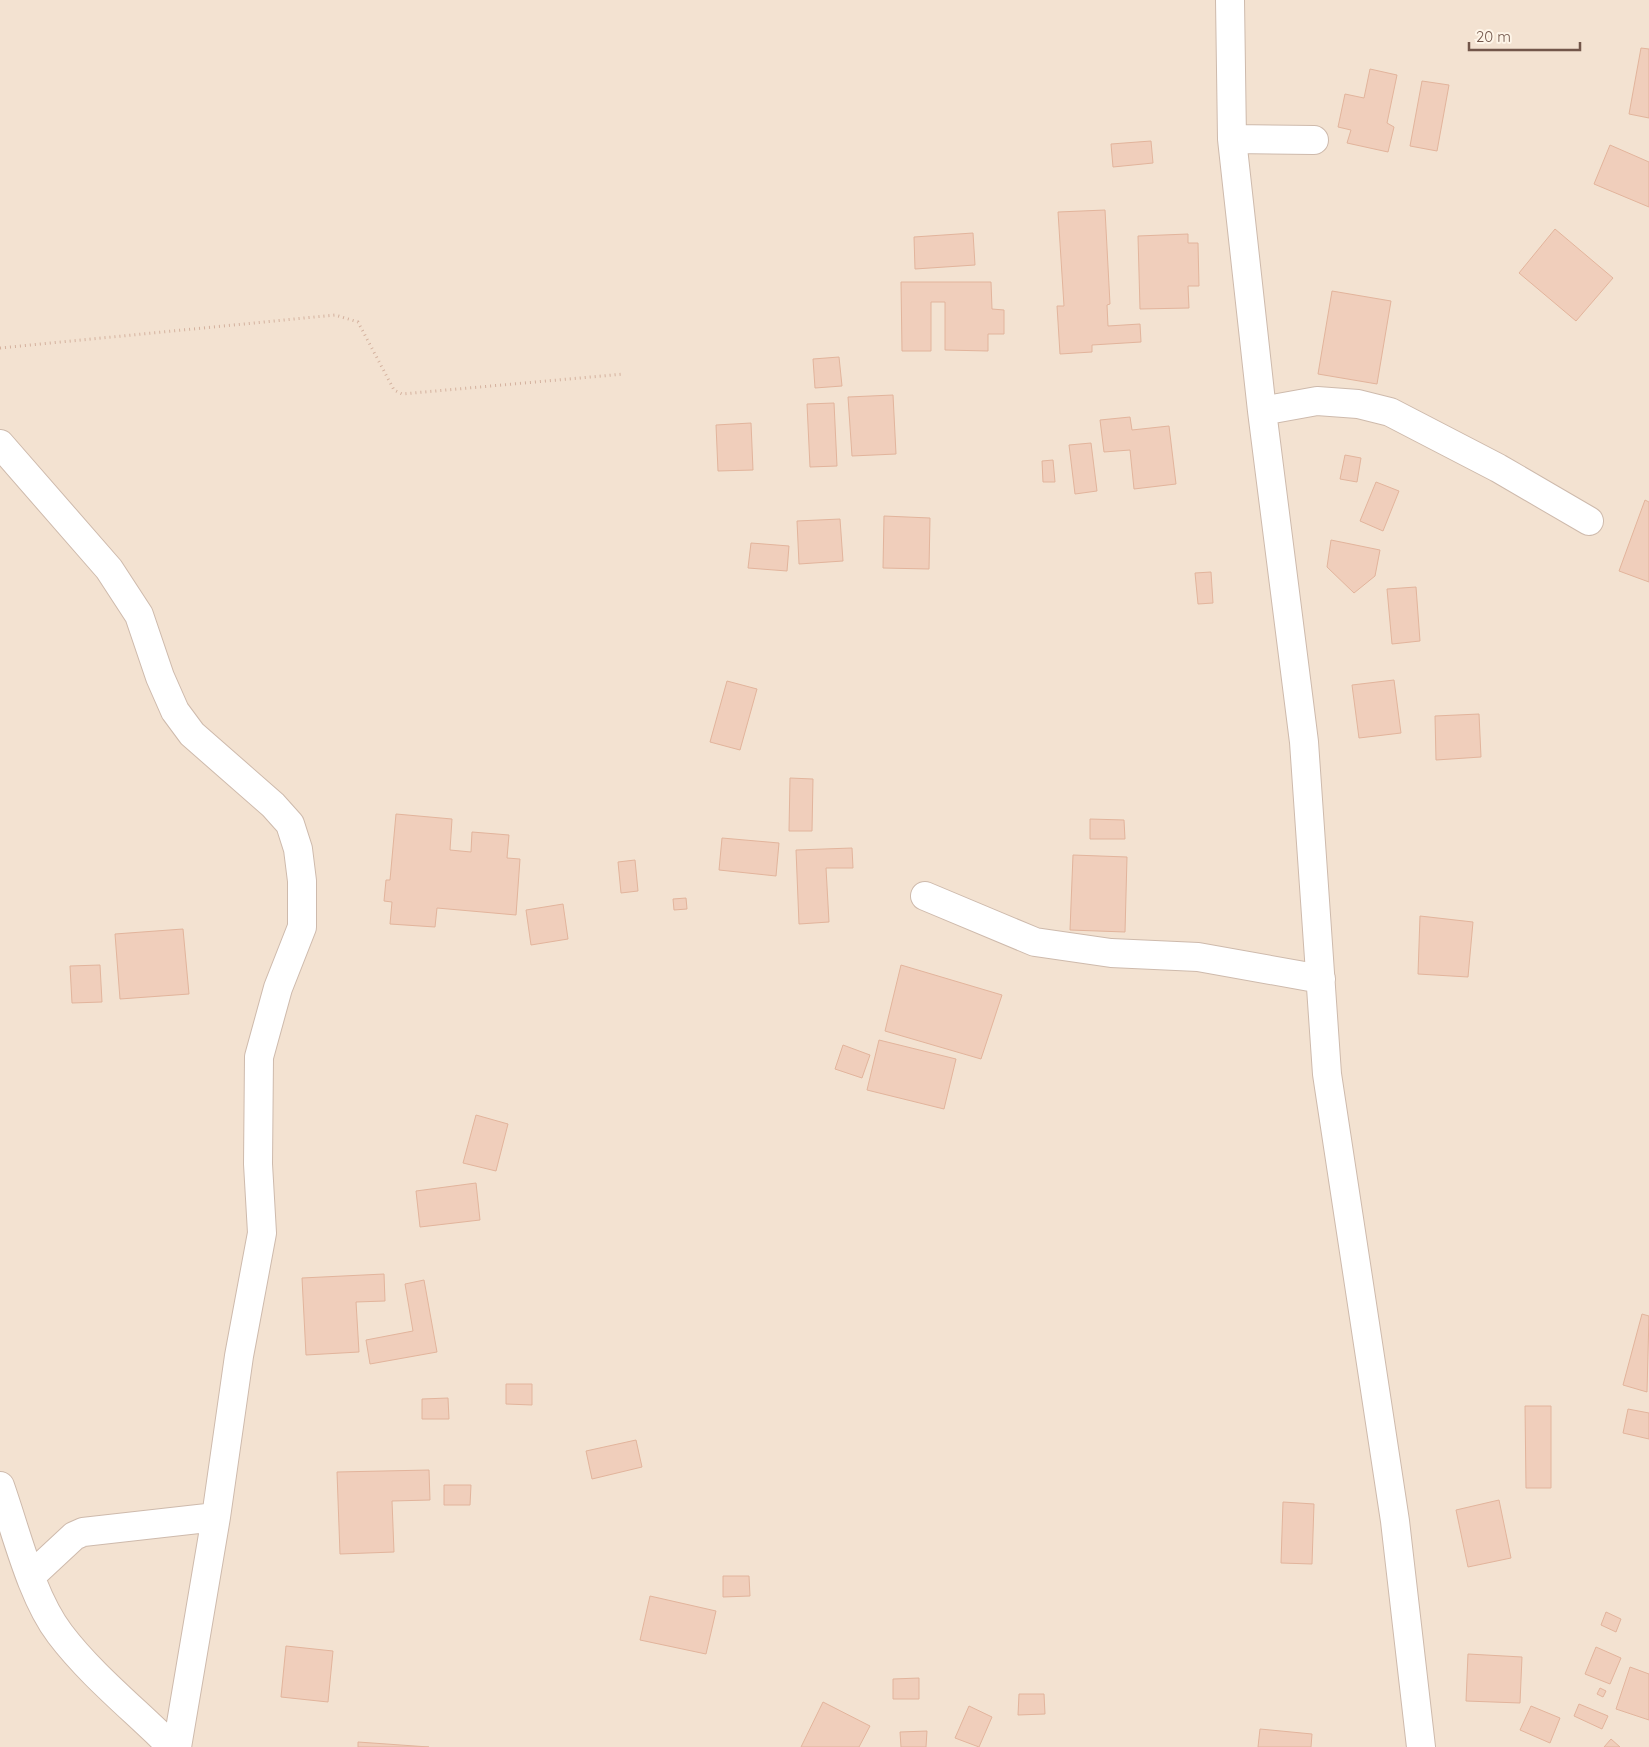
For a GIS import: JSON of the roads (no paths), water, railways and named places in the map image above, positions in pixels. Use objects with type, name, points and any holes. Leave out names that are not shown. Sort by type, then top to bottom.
[{"type":"street","points":[[1230,0],[1232,139],[1262,411],[1304,742],[1322,979],[1327,1074],[1395,1520],[1421,1747]]},
{"type":"street","points":[[1232,139],[1314,140]]},
{"type":"street","points":[[1262,411],[1317,401],[1358,404],[1390,412],[1498,468],[1589,521]]},
{"type":"street","points":[[0,444],[114,577],[139,615],[160,677],[175,711],[192,734],[273,805],[290,824],[298,849],[302,880],[302,927],[278,988],[259,1057],[258,1164],[262,1233],[239,1356],[216,1517],[177,1747]]},
{"type":"street","points":[[925,896],[1035,942],[1111,953],[1198,957],[1322,979]]},
{"type":"street","points":[[0,1486],[42,1604],[59,1633],[82,1660],[172,1747]]},
{"type":"street","points":[[31,1576],[74,1536],[83,1532],[216,1517]]}]
